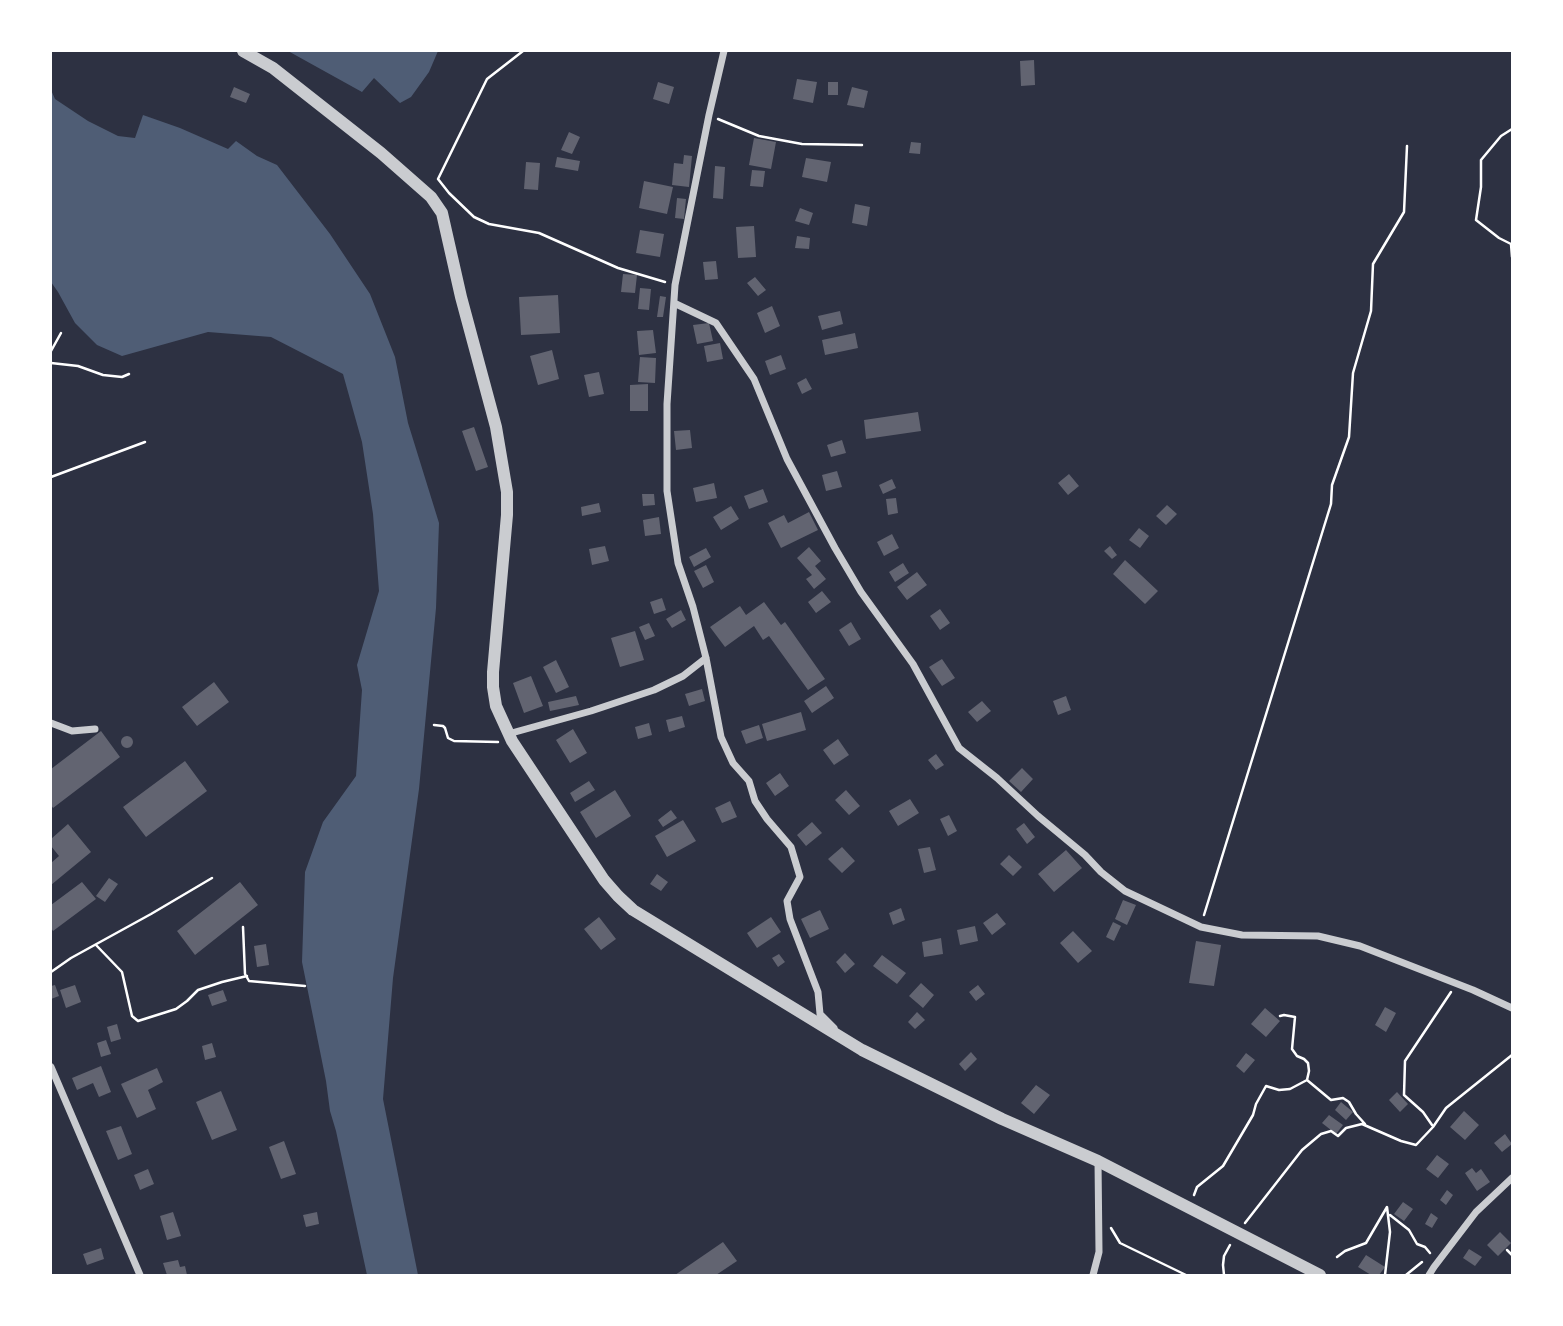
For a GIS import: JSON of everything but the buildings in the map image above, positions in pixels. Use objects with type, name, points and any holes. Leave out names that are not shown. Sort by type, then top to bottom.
[{"type":"street","points":[[243,51],[273,68],[381,153],[431,197],[442,213],[461,297],[496,427],[507,492],[493,687],[496,706],[510,737],[604,880],[618,896],[633,910],[862,1050],[1002,1119],[1098,1161],[1320,1275]]},
{"type":"street","points":[[724,51],[675,285],[667,404],[667,491],[678,563],[706,657],[721,737],[733,763],[749,781],[755,801],[791,847],[800,877],[787,901],[790,919],[818,992],[820,1014],[837,1032],[862,1050]]},
{"type":"street","points":[[674,303],[716,323],[754,379],[787,459],[835,548],[861,592],[913,664],[959,748],[997,778],[1101,872],[1125,891],[1200,927],[1242,935],[1318,936],[1360,946],[1457,983],[1512,1008]]},
{"type":"street","points":[[510,737],[654,690],[682,676],[706,657]]},
{"type":"street","points":[[51,723],[72,731],[95,729]]},
{"type":"street","points":[[51,1067],[140,1275]]},
{"type":"street","points":[[1093,1275],[1099,1252],[1098,1161]]},
{"type":"street","points":[[1429,1275],[1476,1212],[1512,1178]]},
{"type":"path","points":[[523,51],[487,79],[438,179],[474,217],[489,224],[539,233],[618,268],[675,285]]},
{"type":"path","points":[[709,115],[759,136],[802,144],[862,145]]},
{"type":"path","points":[[1512,129],[1501,136],[1481,160],[1481,187],[1476,220],[1511,244],[1512,257]]},
{"type":"path","points":[[1200,927],[1331,504],[1332,485],[1349,436],[1353,373],[1371,311],[1373,264],[1404,212],[1407,146]]},
{"type":"path","points":[[51,351],[61,333]]},
{"type":"path","points":[[51,363],[78,366],[103,375],[122,377],[129,374]]},
{"type":"path","points":[[51,477],[145,442]]},
{"type":"path","points":[[434,726],[447,729],[448,738],[454,741],[510,737]]},
{"type":"path","points":[[51,972],[212,878]]},
{"type":"path","points":[[243,927],[245,974],[249,981],[305,986]]},
{"type":"path","points":[[96,945],[121,972],[132,1016],[138,1021],[176,1009],[198,990],[247,976]]},
{"type":"path","points":[[1433,1127],[1423,1112],[1404,1095],[1405,1061],[1457,983]]},
{"type":"path","points":[[1189,1208],[1196,1187],[1223,1166],[1253,1115],[1266,1086],[1279,1090],[1290,1089],[1307,1080],[1308,1063],[1292,1049],[1295,1017],[1284,1014],[1280,1016]]},
{"type":"path","points":[[1224,1275],[1224,1256],[1238,1233],[1302,1150],[1321,1134],[1331,1131],[1338,1136],[1346,1128],[1363,1124],[1401,1142],[1416,1145],[1446,1108],[1512,1055]]},
{"type":"path","points":[[1307,1080],[1331,1100],[1343,1098],[1349,1101],[1367,1126]]},
{"type":"path","points":[[1098,1207],[1120,1243],[1186,1275]]},
{"type":"path","points":[[1337,1256],[1366,1243],[1388,1207],[1390,1231],[1385,1275]]},
{"type":"path","points":[[1388,1214],[1409,1230],[1417,1244],[1425,1247],[1432,1255]]},
{"type":"path","points":[[1507,1250],[1512,1255]]},
{"type":"water","points":[[288,51],[438,51],[429,72],[411,97],[400,103],[374,78],[362,92]]},
{"type":"water","points":[[51,90],[55,99],[88,121],[118,136],[135,138],[143,115],[228,149],[236,141],[257,156],[277,165],[330,234],[370,294],[395,357],[408,423],[439,523],[436,608],[419,789],[393,978],[383,1099],[418,1275],[367,1275],[330,1111],[302,962],[305,872],[323,822],[356,776],[362,690],[357,665],[379,591],[373,514],[362,442],[343,374],[271,337],[208,332],[122,356],[97,345],[75,323],[51,282]]}]
